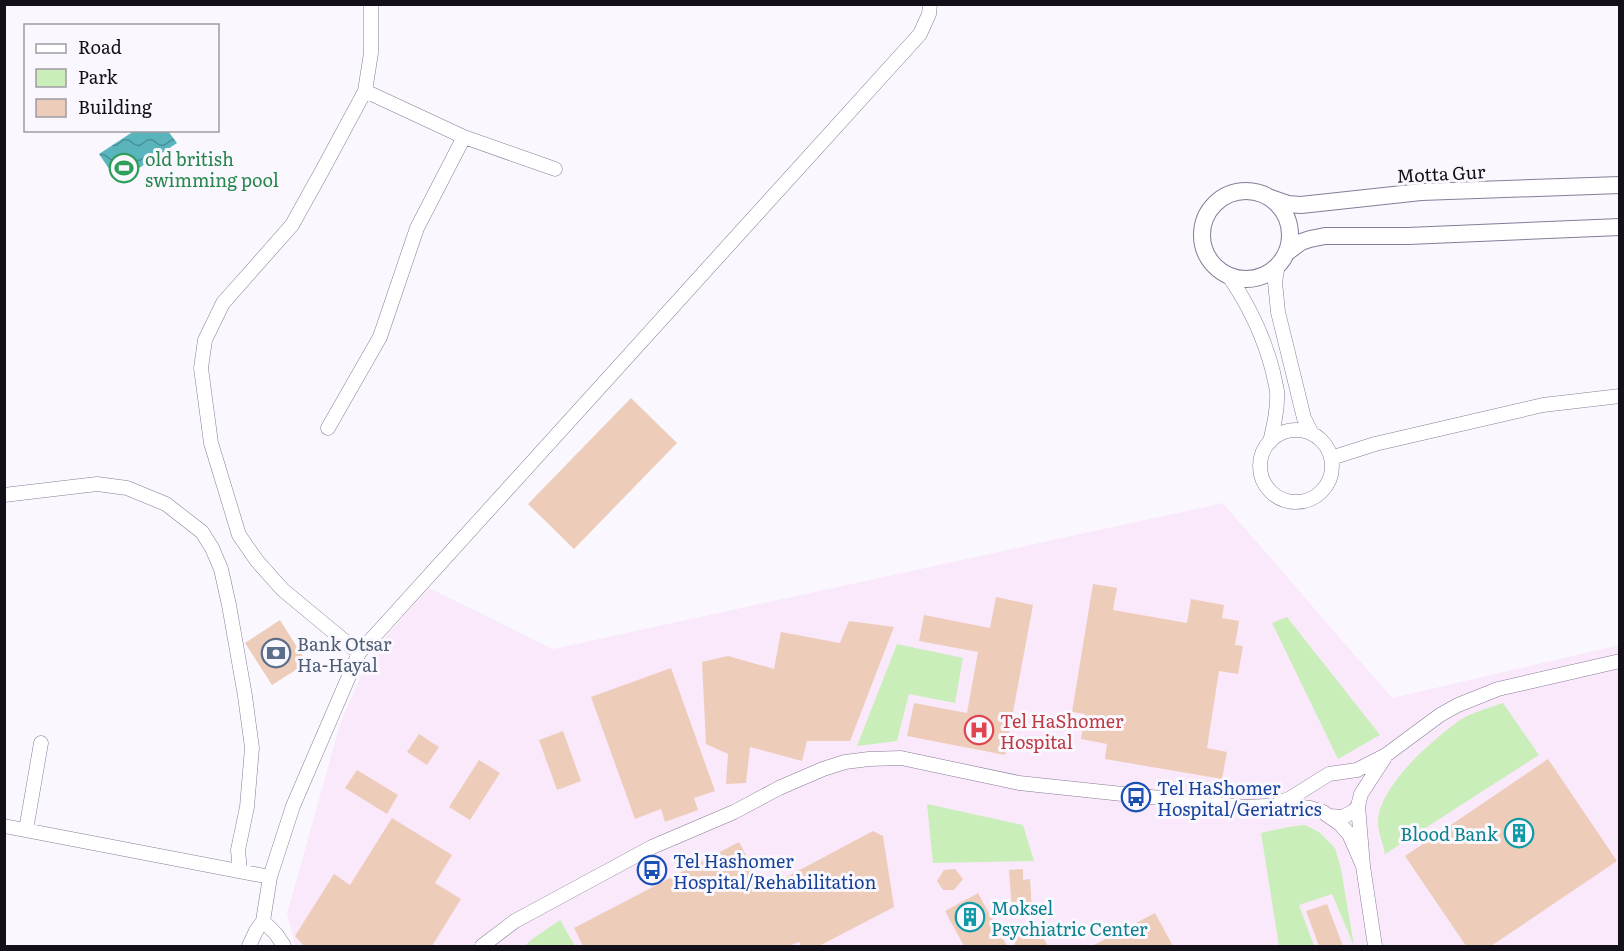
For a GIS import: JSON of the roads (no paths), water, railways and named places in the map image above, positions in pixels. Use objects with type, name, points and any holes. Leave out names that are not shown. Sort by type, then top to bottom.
[{"type":"street","points":[[360,653],[283,590],[257,561],[239,535],[211,442],[201,368],[205,340],[224,303],[292,225],[365,91],[371,53],[371,4]]},
{"type":"street","points":[[249,946],[256,930],[264,921],[270,877],[293,806],[360,653],[920,34],[929,14],[930,4]]},
{"type":"street","points":[[365,91],[464,136],[555,169]]},
{"type":"street","points":[[328,428],[380,338],[417,228],[464,136]]},
{"type":"street","name":"Motta Gur","points":[[1228,275],[1209,258],[1204,244],[1203,230],[1207,216],[1215,205],[1225,196],[1233,193],[1249,191],[1288,204],[1300,205],[1421,192],[1620,184]]},
{"type":"street","points":[[1268,196],[1284,213],[1289,224],[1290,239],[1275,282],[1275,295],[1304,418],[1312,434]]},
{"type":"street","points":[[1228,275],[1250,279],[1263,275],[1275,268],[1301,242],[1325,236],[1408,236],[1620,227]]},
{"type":"street","points":[[1228,275],[1252,314],[1268,354],[1277,390],[1277,412],[1270,442],[1262,455],[1264,482],[1273,494],[1287,501],[1302,502],[1322,492],[1332,472],[1331,458],[1321,440],[1312,434],[1292,430],[1270,442]]},
{"type":"street","points":[[1331,458],[1375,444],[1543,405],[1620,396]]},
{"type":"street","points":[[4,495],[97,484],[127,488],[166,504],[202,532],[212,548],[220,569],[229,605],[252,748],[248,807],[238,850],[240,872]]},
{"type":"street","points":[[1266,806],[1289,799],[1329,774],[1357,770],[1386,756],[1440,715],[1480,695],[1620,661]]},
{"type":"street","points":[[26,830],[41,743]]},
{"type":"street","points":[[482,946],[516,921],[652,847],[734,812],[778,788],[845,762],[901,758],[1019,783],[1245,807],[1296,806],[1343,817],[1349,815],[1360,800],[1386,756]]},
{"type":"street","points":[[1338,772],[1346,773],[1357,782],[1363,866],[1375,946]]},
{"type":"street","points":[[1320,781],[1315,794],[1319,807],[1349,834],[1363,866]]},
{"type":"street","points":[[4,826],[270,877]]},
{"type":"street","points":[[264,921],[284,946]]},
{"type":"water","name":"old british swimming pool","points":[[132,132],[169,132],[177,143],[118,182],[99,154]]},
{"type":"place","name":"old british swimming pool","points":[[124,168]]},
{"type":"place","name":"Bank Otsar Ha-Hayal","points":[[276,653]]},
{"type":"place","name":"Tel HaShomer Hospital","points":[[979,730]]},
{"type":"place","name":"Tel HaShomer Hospital/Geriatrics","points":[[1136,797]]},
{"type":"place","name":"Blood Bank","points":[[1519,833]]},
{"type":"place","name":"Tel Hashomer Hospital/Rehabilitation","points":[[652,870]]},
{"type":"place","name":"Moksel Psychiatric Center","points":[[970,917]]}]
